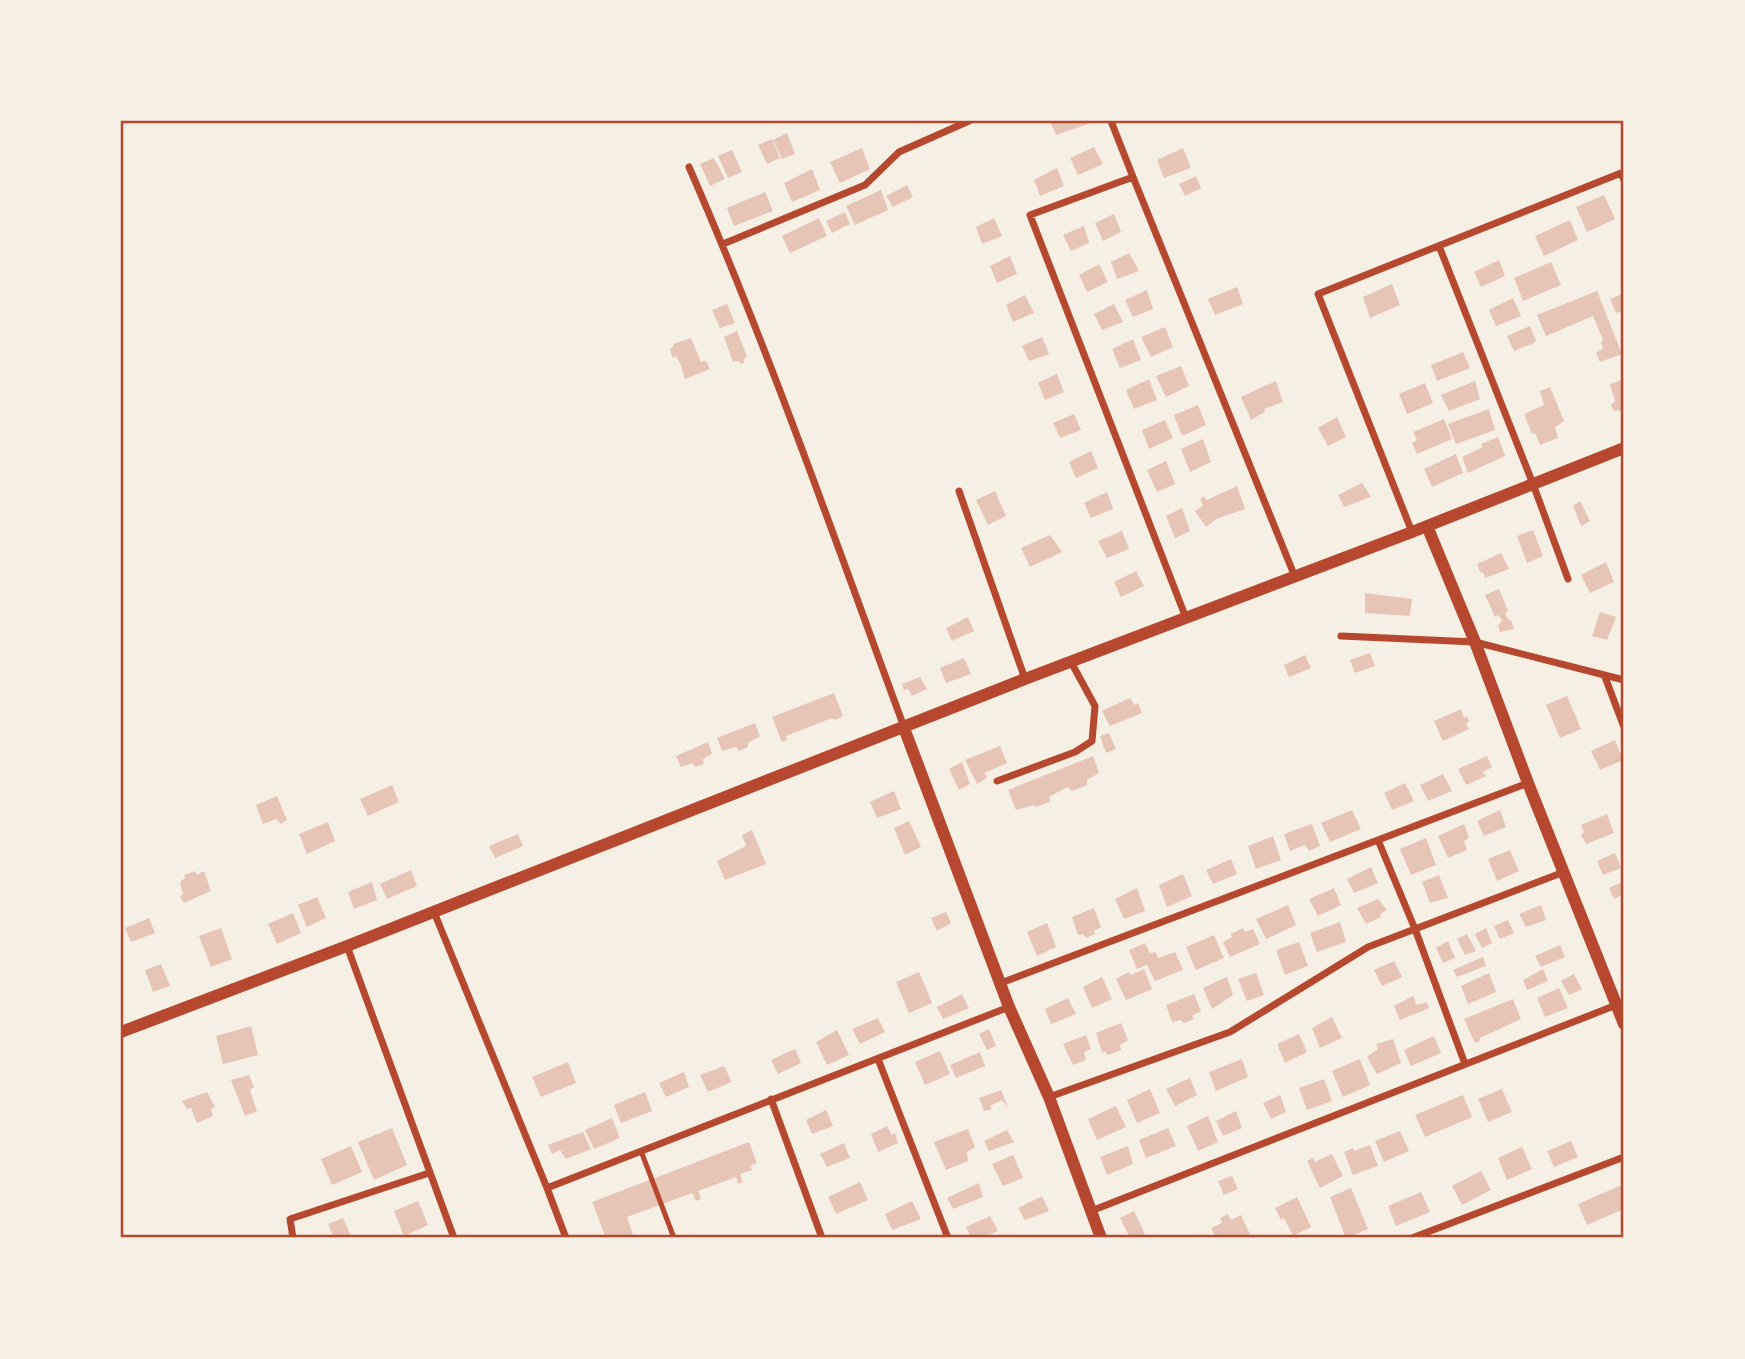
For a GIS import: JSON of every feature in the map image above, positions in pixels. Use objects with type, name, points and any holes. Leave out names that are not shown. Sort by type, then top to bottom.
[{"type":"street","points":[[723,244],[865,184],[899,152],[969,121]]},
{"type":"street","points":[[1111,121],[1295,577]]},
{"type":"street","points":[[689,167],[723,244],[1009,1007],[1049,1097],[1101,1238]]},
{"type":"street","points":[[1412,532],[1318,294],[1621,173],[1624,180]]},
{"type":"street","points":[[1133,177],[1030,215],[1186,618]]},
{"type":"street","points":[[1438,246],[1568,579]]},
{"type":"street","points":[[121,1032],[1624,448]]},
{"type":"street","points":[[959,491],[1026,679]]},
{"type":"street","points":[[1427,526],[1475,642],[1528,783],[1620,1003],[1624,1024]]},
{"type":"street","points":[[1341,636],[1475,642],[1624,680]]},
{"type":"street","points":[[997,781],[1075,752],[1092,741],[1095,706],[1071,662]]},
{"type":"street","points":[[1605,677],[1624,727]]},
{"type":"street","points":[[1001,983],[1528,783]]},
{"type":"street","points":[[1378,841],[1415,929],[1465,1064]]},
{"type":"street","points":[[1049,1097],[1230,1032],[1368,947],[1565,872]]},
{"type":"street","points":[[434,912],[566,1238]]},
{"type":"street","points":[[347,946],[454,1238]]},
{"type":"street","points":[[1090,1211],[1620,1003]]},
{"type":"street","points":[[547,1188],[1009,1007]]},
{"type":"street","points":[[878,1059],[948,1238]]},
{"type":"street","points":[[771,1099],[822,1238]]},
{"type":"street","points":[[1412,1238],[1624,1157]]},
{"type":"street","points":[[293,1238],[289,1219],[429,1172]]},
{"type":"lane","points":[[641,1151],[674,1238]]},
{"type":"building","points":[[1050,121],[1097,121],[1056,135]]},
{"type":"building","points":[[787,133],[795,154],[782,159],[773,140]]},
{"type":"building","points":[[772,139],[780,158],[767,164],[758,145]]},
{"type":"building","points":[[1094,147],[1103,164],[1078,175],[1070,158]]},
{"type":"building","points":[[862,148],[870,169],[840,183],[830,162]]},
{"type":"building","points":[[1183,148],[1190,168],[1164,178],[1157,160]]},
{"type":"building","points":[[732,150],[742,172],[728,178],[718,156]]},
{"type":"building","points":[[714,158],[725,179],[710,186],[700,164]]},
{"type":"building","points":[[1057,168],[1064,186],[1040,196],[1034,180]]},
{"type":"building","points":[[812,169],[820,190],[792,202],[784,183]]},
{"type":"building","points":[[1196,176],[1201,188],[1185,196],[1179,184]]},
{"type":"building","points":[[907,185],[913,197],[893,207],[886,196]]},
{"type":"building","points":[[881,190],[888,210],[855,225],[846,206]]},
{"type":"building","points":[[765,192],[773,211],[734,226],[727,208]]},
{"type":"building","points":[[1604,195],[1615,219],[1587,232],[1576,207]]},
{"type":"building","points":[[845,212],[850,224],[832,233],[826,221]]},
{"type":"building","points":[[1114,214],[1121,232],[1103,241],[1095,223]]},
{"type":"building","points":[[819,218],[827,236],[790,253],[782,236]]},
{"type":"building","points":[[994,218],[1002,236],[982,244],[976,227]]},
{"type":"building","points":[[1570,220],[1578,240],[1544,256],[1535,236]]},
{"type":"building","points":[[1084,226],[1089,243],[1071,251],[1063,235]]},
{"type":"building","points":[[1129,253],[1139,271],[1117,279],[1111,262]]},
{"type":"building","points":[[1010,256],[1017,274],[997,283],[990,266]]},
{"type":"building","points":[[1499,260],[1505,276],[1481,287],[1474,272]]},
{"type":"building","points":[[1551,262],[1561,285],[1523,301],[1514,278]]},
{"type":"building","points":[[1099,264],[1108,282],[1087,292],[1079,275]]},
{"type":"building","points":[[1392,284],[1400,305],[1370,318],[1363,297]]},
{"type":"building","points":[[1237,287],[1243,304],[1215,315],[1208,299]]},
{"type":"building","points":[[1147,290],[1153,309],[1133,317],[1125,300]]},
{"type":"building","points":[[1597,291],[1622,354],[1600,362],[1596,353],[1603,348],[1603,340],[1593,316],[1546,336],[1537,315]]},
{"type":"building","points":[[1624,293],[1624,310],[1616,313],[1610,299]]},
{"type":"building","points":[[1025,295],[1034,313],[1013,322],[1006,305]]},
{"type":"building","points":[[1513,298],[1521,316],[1496,326],[1489,310]]},
{"type":"building","points":[[727,304],[735,323],[720,328],[712,310]]},
{"type":"building","points":[[1114,304],[1123,322],[1102,330],[1094,314]]},
{"type":"building","points":[[1530,326],[1536,341],[1514,351],[1507,336]]},
{"type":"building","points":[[1165,327],[1173,347],[1151,357],[1141,337]]},
{"type":"building","points":[[737,331],[747,357],[742,364],[733,362],[724,337]]},
{"type":"building","points":[[1042,337],[1049,354],[1029,361],[1022,346]]},
{"type":"building","points":[[691,338],[701,362],[706,361],[710,369],[685,379],[680,363],[676,356],[673,358],[670,349],[673,344]]},
{"type":"building","points":[[1133,339],[1141,360],[1120,368],[1112,349]]},
{"type":"building","points":[[1463,352],[1470,368],[1437,381],[1431,365]]},
{"type":"building","points":[[1181,366],[1189,386],[1166,397],[1156,376]]},
{"type":"building","points":[[1057,374],[1064,392],[1045,400],[1038,383]]},
{"type":"building","points":[[1149,379],[1157,400],[1134,409],[1126,390]]},
{"type":"building","points":[[1624,379],[1624,411],[1614,411],[1611,405],[1615,401],[1610,384]]},
{"type":"building","points":[[1276,381],[1283,402],[1264,409],[1265,412],[1251,420],[1241,397]]},
{"type":"building","points":[[1475,381],[1480,399],[1449,411],[1441,395]]},
{"type":"building","points":[[1425,383],[1433,403],[1407,414],[1399,394]]},
{"type":"building","points":[[1550,387],[1564,421],[1555,427],[1558,438],[1540,445],[1524,414],[1544,405],[1540,391]]},
{"type":"building","points":[[1198,405],[1206,425],[1182,436],[1174,415]]},
{"type":"building","points":[[1489,409],[1495,430],[1456,444],[1448,424]]},
{"type":"building","points":[[1074,414],[1081,430],[1060,438],[1053,423]]},
{"type":"building","points":[[1337,417],[1346,437],[1328,446],[1318,428]]},
{"type":"building","points":[[1444,419],[1452,439],[1417,454],[1412,443],[1417,440],[1413,432]]},
{"type":"building","points":[[1165,420],[1173,438],[1149,449],[1142,430]]},
{"type":"building","points":[[1498,437],[1505,456],[1468,473],[1462,457],[1483,447],[1481,444]]},
{"type":"building","points":[[1203,439],[1211,462],[1190,472],[1181,449]]},
{"type":"building","points":[[1091,451],[1098,468],[1076,478],[1069,462]]},
{"type":"building","points":[[1456,454],[1463,473],[1432,487],[1424,469]]},
{"type":"building","points":[[1166,461],[1175,484],[1157,492],[1147,470]]},
{"type":"building","points":[[1362,483],[1371,497],[1344,507],[1338,495]]},
{"type":"building","points":[[1237,486],[1245,509],[1216,519],[1206,527],[1195,511],[1203,506],[1200,499],[1204,496],[1207,500]]},
{"type":"building","points":[[995,491],[1006,516],[988,525],[976,500]]},
{"type":"building","points":[[1107,492],[1113,509],[1091,518],[1084,503]]},
{"type":"building","points":[[1580,501],[1590,521],[1581,526],[1573,506]]},
{"type":"building","points":[[1182,508],[1190,531],[1175,538],[1166,516]]},
{"type":"building","points":[[1533,530],[1543,556],[1527,563],[1517,536]]},
{"type":"building","points":[[1122,531],[1129,549],[1107,558],[1098,541]]},
{"type":"building","points":[[1050,535],[1062,552],[1030,567],[1021,548]]},
{"type":"building","points":[[1501,553],[1509,569],[1485,578],[1477,564]]},
{"type":"building","points":[[1606,562],[1614,582],[1590,593],[1581,575]]},
{"type":"building","points":[[1136,571],[1144,586],[1121,597],[1114,582]]},
{"type":"building","points":[[1499,589],[1508,611],[1505,614],[1514,629],[1500,632],[1498,626],[1502,620],[1498,615],[1495,617],[1485,595]]},
{"type":"building","points":[[1365,593],[1412,599],[1410,616],[1365,613]]},
{"type":"building","points":[[1600,612],[1616,617],[1607,640],[1592,636]]},
{"type":"building","points":[[968,617],[974,631],[952,641],[946,628]]},
{"type":"building","points":[[1370,653],[1375,666],[1355,673],[1350,660]]},
{"type":"building","points":[[1305,655],[1311,668],[1289,677],[1284,665]]},
{"type":"building","points":[[964,658],[971,674],[946,683],[940,668]]},
{"type":"building","points":[[920,677],[927,689],[912,696],[908,689],[904,690],[902,684]]},
{"type":"building","points":[[834,693],[843,716],[786,736],[787,740],[782,742],[772,717]]},
{"type":"building","points":[[1567,696],[1581,729],[1560,738],[1546,705]]},
{"type":"building","points":[[1130,698],[1135,705],[1138,703],[1142,713],[1110,726],[1102,711]]},
{"type":"building","points":[[1461,709],[1464,718],[1467,716],[1469,721],[1466,724],[1469,729],[1443,741],[1434,721]]},
{"type":"building","points":[[755,723],[760,736],[748,743],[748,747],[739,751],[736,747],[722,751],[717,738]]},
{"type":"building","points":[[1109,733],[1116,749],[1106,753],[1100,736]]},
{"type":"building","points":[[1615,740],[1623,760],[1600,770],[1591,751]]},
{"type":"building","points":[[708,742],[712,754],[703,759],[704,764],[695,767],[692,763],[681,767],[676,756]]},
{"type":"building","points":[[1000,746],[1007,763],[984,773],[987,778],[977,784],[965,760]]},
{"type":"building","points":[[1093,756],[1099,773],[1087,780],[1087,785],[1072,791],[1067,787],[1049,797],[1050,802],[1016,810],[1008,790]]},
{"type":"building","points":[[1487,756],[1492,767],[1483,772],[1486,776],[1466,785],[1458,769]]},
{"type":"building","points":[[962,762],[970,784],[959,790],[949,769]]},
{"type":"building","points":[[1443,774],[1452,791],[1428,801],[1420,785]]},
{"type":"building","points":[[1405,783],[1414,801],[1392,810],[1384,793]]},
{"type":"building","points":[[392,785],[399,802],[368,816],[360,799]]},
{"type":"building","points":[[894,791],[901,809],[877,818],[870,802]]},
{"type":"building","points":[[277,796],[287,820],[281,824],[276,819],[263,824],[256,805]]},
{"type":"building","points":[[1352,810],[1361,829],[1330,842],[1321,823]]},
{"type":"building","points":[[1500,810],[1506,827],[1484,836],[1477,821]]},
{"type":"building","points":[[1607,814],[1614,833],[1586,844],[1581,835],[1584,832],[1581,825]]},
{"type":"building","points":[[909,821],[921,847],[905,855],[894,828]]},
{"type":"building","points":[[328,822],[335,841],[307,854],[299,834]]},
{"type":"building","points":[[1312,824],[1320,846],[1309,851],[1305,845],[1290,851],[1284,834]]},
{"type":"building","points":[[1464,824],[1469,838],[1464,841],[1467,850],[1448,858],[1438,836]]},
{"type":"building","points":[[752,830],[766,864],[725,880],[717,861],[746,846],[742,835]]},
{"type":"building","points":[[518,834],[523,846],[495,858],[489,846]]},
{"type":"building","points":[[1273,836],[1281,860],[1256,869],[1248,846]]},
{"type":"building","points":[[1426,838],[1436,865],[1411,875],[1400,849]]},
{"type":"building","points":[[1510,850],[1519,871],[1497,881],[1488,859]]},
{"type":"building","points":[[1615,853],[1621,868],[1603,875],[1597,861]]},
{"type":"building","points":[[1231,859],[1237,874],[1213,884],[1206,870]]},
{"type":"building","points":[[1371,867],[1378,883],[1354,893],[1347,879]]},
{"type":"building","points":[[411,870],[417,886],[387,899],[380,884]]},
{"type":"building","points":[[195,871],[197,875],[204,871],[211,891],[184,903],[180,897],[183,894],[180,882],[185,878],[184,875]]},
{"type":"building","points":[[1183,874],[1192,896],[1167,907],[1159,885]]},
{"type":"building","points":[[1439,875],[1448,898],[1430,903],[1422,882]]},
{"type":"building","points":[[1624,881],[1624,894],[1614,899],[1609,888]]},
{"type":"building","points":[[372,882],[377,900],[354,909],[348,892]]},
{"type":"building","points":[[1137,888],[1145,911],[1124,919],[1115,899]]},
{"type":"building","points":[[1334,888],[1341,905],[1318,916],[1309,899]]},
{"type":"building","points":[[317,897],[326,918],[307,927],[298,905]]},
{"type":"building","points":[[1378,899],[1387,910],[1380,914],[1381,917],[1366,924],[1357,908]]},
{"type":"building","points":[[1288,905],[1296,925],[1266,939],[1256,919]]},
{"type":"building","points":[[1541,905],[1546,920],[1526,927],[1519,914]]},
{"type":"building","points":[[1094,908],[1101,927],[1086,938],[1083,934],[1078,935],[1072,917]]},
{"type":"building","points":[[946,912],[951,923],[937,931],[931,918]]},
{"type":"building","points":[[293,913],[301,933],[277,944],[268,924]]},
{"type":"building","points":[[149,918],[155,933],[131,942],[125,928]]},
{"type":"building","points":[[1508,920],[1514,933],[1500,939],[1494,926]]},
{"type":"building","points":[[1340,922],[1346,942],[1317,952],[1310,933]]},
{"type":"building","points":[[1047,923],[1056,947],[1037,956],[1027,932]]},
{"type":"building","points":[[221,928],[232,959],[211,967],[199,936]]},
{"type":"building","points":[[1243,928],[1245,932],[1253,929],[1260,944],[1230,957],[1223,942]]},
{"type":"building","points":[[1486,928],[1492,943],[1482,948],[1475,934]]},
{"type":"building","points":[[1467,934],[1476,951],[1465,955],[1457,939]]},
{"type":"building","points":[[1214,935],[1224,958],[1196,970],[1186,947]]},
{"type":"building","points":[[1448,941],[1455,958],[1443,963],[1436,948]]},
{"type":"building","points":[[1299,942],[1308,966],[1285,975],[1276,950]]},
{"type":"building","points":[[1145,943],[1150,953],[1156,952],[1158,958],[1175,952],[1183,970],[1155,981],[1147,965],[1137,969],[1129,950]]},
{"type":"building","points":[[1560,945],[1565,957],[1541,967],[1535,956]]},
{"type":"building","points":[[1483,957],[1486,966],[1457,977],[1453,970]]},
{"type":"building","points":[[1394,961],[1402,977],[1382,986],[1374,970]]},
{"type":"building","points":[[161,964],[170,986],[153,992],[145,970]]},
{"type":"building","points":[[1144,969],[1152,989],[1126,1000],[1116,979],[1129,972],[1131,975]]},
{"type":"building","points":[[1543,969],[1548,981],[1527,990],[1523,980]]},
{"type":"building","points":[[919,972],[932,1003],[909,1013],[896,982]]},
{"type":"building","points":[[1256,973],[1264,995],[1247,1001],[1238,979]]},
{"type":"building","points":[[1489,973],[1496,992],[1468,1004],[1461,986]]},
{"type":"building","points":[[1574,974],[1582,989],[1569,995],[1561,981]]},
{"type":"building","points":[[1102,977],[1112,999],[1092,1008],[1083,987]]},
{"type":"building","points":[[1227,977],[1233,995],[1212,1009],[1203,988]]},
{"type":"building","points":[[1559,988],[1568,1008],[1545,1017],[1537,998]]},
{"type":"building","points":[[962,994],[969,1008],[943,1019],[937,1007]]},
{"type":"building","points":[[1194,994],[1201,1011],[1192,1016],[1194,1019],[1184,1023],[1181,1020],[1172,1022],[1166,1005]]},
{"type":"building","points":[[1413,996],[1417,1005],[1427,1002],[1429,1008],[1400,1020],[1394,1006]]},
{"type":"building","points":[[1068,998],[1076,1014],[1051,1024],[1045,1009]]},
{"type":"building","points":[[1513,999],[1521,1019],[1480,1038],[1480,1041],[1475,1043],[1464,1019]]},
{"type":"building","points":[[1332,1017],[1342,1038],[1320,1048],[1312,1028]]},
{"type":"building","points":[[878,1018],[885,1032],[860,1044],[852,1029]]},
{"type":"building","points":[[1121,1023],[1128,1040],[1120,1045],[1121,1050],[1108,1055],[1105,1051],[1102,1053],[1096,1033]]},
{"type":"building","points":[[251,1026],[258,1055],[223,1064],[216,1036]]},
{"type":"building","points":[[989,1029],[996,1046],[987,1050],[979,1034]]},
{"type":"building","points":[[837,1030],[849,1055],[827,1065],[816,1042]]},
{"type":"building","points":[[1299,1034],[1307,1052],[1285,1063],[1277,1044]]},
{"type":"building","points":[[1086,1035],[1091,1049],[1084,1052],[1086,1060],[1073,1065],[1063,1044]]},
{"type":"building","points":[[1434,1036],[1441,1053],[1411,1066],[1404,1050]]},
{"type":"building","points":[[1393,1039],[1401,1063],[1377,1074],[1367,1057],[1378,1049],[1376,1044]]},
{"type":"building","points":[[795,1049],[801,1063],[778,1074],[771,1060]]},
{"type":"building","points":[[940,1051],[950,1074],[925,1085],[915,1062]]},
{"type":"building","points":[[980,1052],[985,1066],[956,1078],[950,1065]]},
{"type":"building","points":[[1242,1059],[1248,1077],[1216,1091],[1209,1072]]},
{"type":"building","points":[[1360,1059],[1370,1085],[1343,1097],[1332,1071]]},
{"type":"building","points":[[568,1062],[576,1083],[541,1097],[532,1077]]},
{"type":"building","points":[[724,1066],[732,1082],[708,1092],[700,1075]]},
{"type":"building","points":[[684,1072],[689,1087],[666,1097],[659,1083]]},
{"type":"building","points":[[249,1075],[254,1087],[250,1090],[257,1111],[245,1116],[231,1080]]},
{"type":"building","points":[[1190,1078],[1197,1095],[1175,1106],[1166,1089]]},
{"type":"building","points":[[1324,1079],[1332,1101],[1307,1110],[1299,1088]]},
{"type":"building","points":[[1150,1089],[1160,1113],[1137,1123],[1127,1100]]},
{"type":"building","points":[[1502,1089],[1512,1112],[1488,1122],[1478,1099]]},
{"type":"building","points":[[1001,1090],[1008,1107],[1002,1100],[990,1106],[992,1109],[984,1111],[979,1098]]},
{"type":"building","points":[[207,1092],[215,1107],[211,1109],[213,1116],[197,1123],[191,1108],[187,1109],[182,1101]]},
{"type":"building","points":[[645,1092],[652,1111],[621,1123],[614,1105]]},
{"type":"building","points":[[1280,1095],[1286,1112],[1271,1119],[1263,1103]]},
{"type":"building","points":[[1463,1095],[1472,1117],[1425,1137],[1415,1115]]},
{"type":"building","points":[[1116,1106],[1126,1127],[1097,1140],[1088,1119]]},
{"type":"building","points":[[826,1110],[833,1126],[812,1134],[806,1120]]},
{"type":"building","points":[[1236,1111],[1242,1128],[1223,1136],[1216,1121]]},
{"type":"building","points":[[1208,1116],[1218,1142],[1198,1151],[1187,1126]]},
{"type":"building","points":[[612,1118],[620,1138],[594,1149],[585,1130]]},
{"type":"building","points":[[887,1126],[892,1135],[895,1133],[898,1143],[878,1152],[871,1134]]},
{"type":"building","points":[[392,1128],[407,1165],[374,1180],[358,1142]]},
{"type":"building","points":[[1168,1128],[1176,1146],[1146,1158],[1139,1140]]},
{"type":"building","points":[[968,1129],[975,1147],[967,1152],[968,1161],[946,1170],[934,1142]]},
{"type":"building","points":[[1007,1130],[1014,1142],[989,1151],[984,1141]]},
{"type":"building","points":[[1400,1131],[1409,1151],[1384,1162],[1375,1141]]},
{"type":"building","points":[[583,1132],[591,1149],[566,1159],[560,1150],[552,1154],[548,1145]]},
{"type":"building","points":[[1571,1141],[1578,1157],[1554,1167],[1547,1151]]},
{"type":"building","points":[[749,1142],[757,1163],[750,1166],[752,1170],[740,1174],[743,1182],[738,1184],[736,1177],[698,1191],[701,1199],[696,1201],[692,1193],[627,1217],[634,1238],[606,1238],[592,1202]]},
{"type":"building","points":[[844,1143],[850,1158],[827,1167],[820,1154]]},
{"type":"building","points":[[1370,1145],[1378,1166],[1353,1175],[1344,1152]]},
{"type":"building","points":[[351,1146],[362,1172],[332,1185],[321,1159]]},
{"type":"building","points":[[1128,1146],[1133,1164],[1107,1175],[1100,1157]]},
{"type":"building","points":[[1522,1147],[1532,1169],[1507,1180],[1498,1158]]},
{"type":"building","points":[[1332,1154],[1343,1176],[1320,1188],[1307,1161],[1313,1158],[1315,1162]]},
{"type":"building","points":[[1013,1155],[1023,1178],[1003,1186],[992,1164]]},
{"type":"building","points":[[1481,1171],[1491,1190],[1462,1205],[1452,1186]]},
{"type":"building","points":[[1232,1176],[1238,1189],[1224,1195],[1218,1181]]},
{"type":"building","points":[[860,1182],[868,1200],[836,1214],[828,1197]]},
{"type":"building","points":[[979,1183],[983,1197],[953,1209],[947,1198]]},
{"type":"building","points":[[1624,1184],[1624,1209],[1587,1225],[1578,1204]]},
{"type":"building","points":[[1351,1188],[1368,1229],[1346,1238],[1330,1197]]},
{"type":"building","points":[[1421,1192],[1430,1212],[1396,1226],[1388,1206]]},
{"type":"building","points":[[1042,1196],[1049,1211],[1025,1220],[1018,1208]]},
{"type":"building","points":[[1297,1197],[1311,1227],[1293,1236],[1284,1218],[1281,1220],[1275,1208]]},
{"type":"building","points":[[418,1201],[428,1225],[404,1236],[394,1211]]},
{"type":"building","points":[[912,1201],[921,1219],[892,1230],[885,1214]]},
{"type":"building","points":[[1134,1211],[1145,1234],[1130,1238],[1120,1218]]},
{"type":"building","points":[[1228,1214],[1231,1220],[1241,1215],[1250,1234],[1240,1238],[1216,1238],[1211,1228],[1222,1223],[1220,1218]]},
{"type":"building","points":[[990,1216],[998,1231],[982,1238],[971,1238],[966,1227]]},
{"type":"building","points":[[343,1218],[352,1238],[334,1238],[328,1224]]}]
